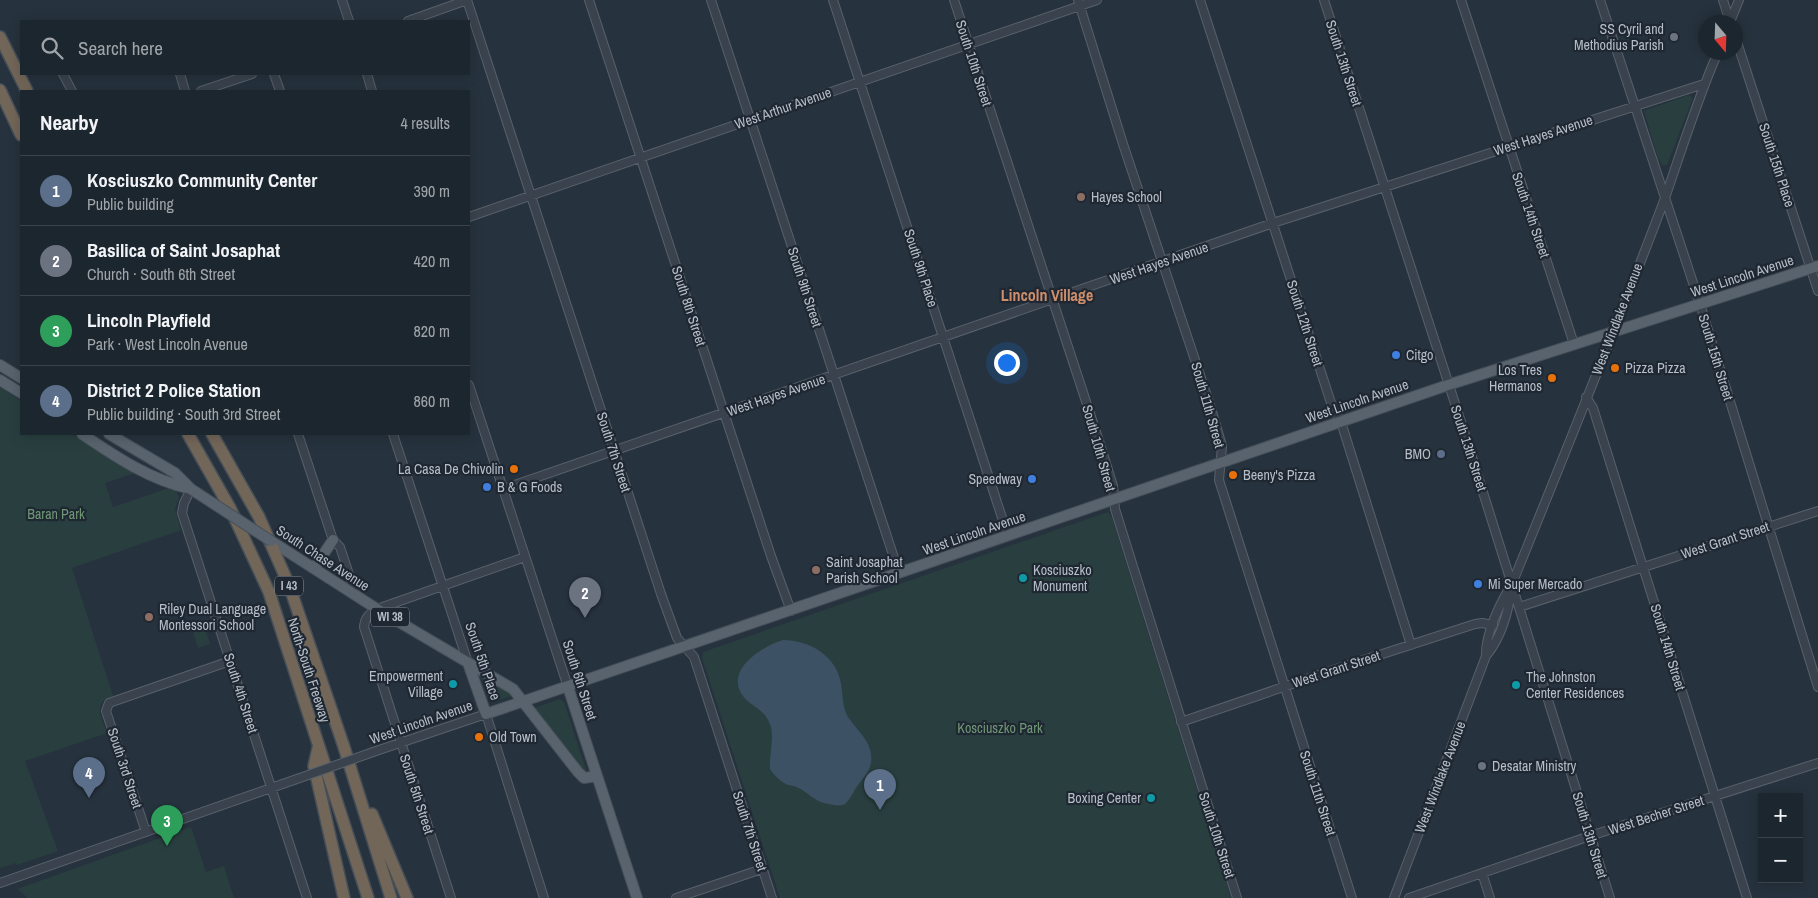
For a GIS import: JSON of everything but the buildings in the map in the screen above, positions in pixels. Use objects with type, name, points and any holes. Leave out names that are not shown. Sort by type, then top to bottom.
[{"type":"highway","points":[[0,37],[26,90]]},
{"type":"highway","points":[[0,90],[20,133]]},
{"type":"highway","name":"North-South Freeway","points":[[189,435],[230,508],[269,592],[368,898]]},
{"type":"highway","name":"North-South Freeway","points":[[213,435],[259,517],[289,585],[344,748],[391,898]]},
{"type":"highway","points":[[318,748],[314,766],[344,898]]},
{"type":"highway","points":[[344,748],[407,898]]},
{"type":"main road","name":"West Lincoln Avenue","points":[[486,714],[523,703],[1448,384],[1814,267]]},
{"type":"main road","points":[[0,364],[20,386]]},
{"type":"main road","points":[[0,380],[20,386]]},
{"type":"main road","name":"South Chase Avenue","points":[[84,435],[136,468],[171,484],[191,488]]},
{"type":"main road","name":"South Chase Avenue","points":[[111,435],[175,473],[191,488],[356,596],[513,689],[584,778],[597,776]]},
{"type":"main road","points":[[314,568],[333,540]]},
{"type":"main road","name":"South 5th Place","points":[[468,664],[486,714]]},
{"type":"main road","name":"South 6th Street","points":[[568,687],[637,898]]},
{"type":"street","points":[[342,0],[349,20]]},
{"type":"street","points":[[411,20],[467,0]]},
{"type":"street","name":"South 7th Street","points":[[467,0],[661,594],[678,638],[694,658],[772,898]]},
{"type":"street","name":"South 8th Street","points":[[589,0],[791,611]]},
{"type":"street","name":"South 9th Street","points":[[710,0],[900,573]]},
{"type":"street","name":"South 9th Place","points":[[833,0],[1008,536]]},
{"type":"street","name":"South 10th Street","points":[[954,0],[1110,478],[1115,509],[1237,898]]},
{"type":"street","name":"West Arthur Avenue","points":[[470,217],[860,82],[1079,3],[1097,0]]},
{"type":"street","name":"South 12th Street","points":[[1200,0],[1333,409],[1341,422],[1410,645]]},
{"type":"street","name":"South 13th Street","points":[[1324,0],[1512,584],[1610,898]]},
{"type":"street","name":"South 14th Street","points":[[1460,0],[1574,344]]},
{"type":"street","name":"South 15th Street","points":[[1600,0],[1700,304],[1818,687]]},
{"type":"street","points":[[1723,0],[1728,15]]},
{"type":"street","points":[[1733,15],[1739,0]]},
{"type":"street","name":"South 11th Street","points":[[1079,3],[1210,405],[1222,446],[1219,480],[1352,898]]},
{"type":"street","name":"South 15th Place","points":[[1743,59],[1814,267],[1818,290]]},
{"type":"street","name":"West Windlake Avenue","points":[[1394,898],[1486,656],[1486,645],[1492,626],[1512,584],[1665,198],[1704,84],[1714,60]]},
{"type":"street","points":[[64,75],[71,90]]},
{"type":"street","points":[[180,75],[185,90]]},
{"type":"street","points":[[204,90],[249,75]]},
{"type":"street","points":[[274,75],[280,90]]},
{"type":"street","points":[[367,75],[372,90]]},
{"type":"street","name":"West Hayes Avenue","points":[[503,489],[1273,223],[1704,84]]},
{"type":"street","name":"South 6th Street","points":[[470,388],[568,687]]},
{"type":"street","name":"South 14th Street","points":[[1586,397],[1593,408],[1747,898]]},
{"type":"street","points":[[298,435],[333,540],[340,547],[356,596]]},
{"type":"street","name":"South 5th Place","points":[[392,435],[468,664]]},
{"type":"street","name":"South 4th Street","points":[[191,488],[182,508],[182,513],[308,898]]},
{"type":"street","name":"West Grant Street","points":[[1519,607],[1818,511]]},
{"type":"street","points":[[377,609],[525,558]]},
{"type":"street","name":"West Windlake Avenue","points":[[1486,656],[1494,647],[1509,607],[1512,584]]},
{"type":"street","name":"South 5th Street","points":[[377,609],[368,614],[364,620],[364,627],[451,898]]},
{"type":"street","name":"West Grant Street","points":[[1181,722],[1475,624],[1482,622],[1492,626]]},
{"type":"street","name":"South 3rd Street","points":[[146,832],[106,711],[108,703],[230,661]]},
{"type":"street","name":"South 5th Place","points":[[486,714],[544,898]]},
{"type":"street","name":"West Lincoln Avenue","points":[[0,883],[486,714]]},
{"type":"street","name":"West Becher Street","points":[[1410,898],[1590,836],[1818,763]]},
{"type":"street","points":[[676,898],[762,869]]},
{"type":"street","points":[[1482,873],[1490,898]]},
{"type":"green space","points":[[1689,95],[1692,97],[1692,100],[1667,165],[1662,165],[1658,158],[1644,111]]},
{"type":"green space","name":"Baran Park","points":[[0,387],[20,400],[20,435],[74,435],[135,473],[105,483],[113,507],[169,488],[176,491],[179,497],[175,509],[181,530],[72,568],[113,696],[102,702],[100,707],[107,733],[25,761],[58,851],[17,865],[16,863],[0,868]]},
{"type":"green space","name":"Kosciuszko Park","points":[[1108,512],[1112,518],[1231,898],[780,898],[702,658],[703,652]]},
{"type":"green space","points":[[204,624],[210,644],[198,648],[192,629]]},
{"type":"green space","points":[[481,675],[512,693],[512,696],[489,701],[480,677]]},
{"type":"green space","points":[[560,699],[564,702],[587,773],[584,773],[534,708]]},
{"type":"green space","points":[[191,827],[206,872],[224,866],[234,898],[28,898],[17,889]]},
{"type":"water","points":[[783,640],[802,643],[812,647],[820,651],[834,665],[841,684],[846,713],[870,749],[871,763],[869,770],[844,805],[826,804],[816,800],[800,789],[784,783],[775,775],[770,769],[771,727],[765,715],[744,698],[741,693],[738,684],[739,675],[749,659],[766,647]]},
{"type":"place","name":"SS Cyril and Methodius Parish","points":[[1674,37]]},
{"type":"place","name":"Hayes School","points":[[1081,197]]},
{"type":"place","name":"Citgo","points":[[1396,355]]},
{"type":"place","name":"Pizza Pizza","points":[[1615,368]]},
{"type":"place","name":"Los Tres Hermanos","points":[[1552,378]]},
{"type":"place","name":"BMO","points":[[1441,454]]},
{"type":"place","name":"La Casa De Chivolin","points":[[514,469]]},
{"type":"place","name":"Beeny's Pizza","points":[[1233,475]]},
{"type":"place","name":"Speedway","points":[[1032,479]]},
{"type":"place","name":"B & G Foods","points":[[487,487]]},
{"type":"place","name":"Saint Josaphat Parish School","points":[[816,570]]},
{"type":"place","name":"Kosciuszko Monument","points":[[1023,578]]},
{"type":"place","name":"Mi Super Mercado","points":[[1478,584]]},
{"type":"place","name":"Riley Dual Language Montessori School","points":[[149,617]]},
{"type":"place","name":"Basilica of Saint Josaphat","points":[[585,618]]},
{"type":"place","name":"Empowerment Village","points":[[453,684]]},
{"type":"place","name":"The Johnston Center Residences","points":[[1516,685]]},
{"type":"place","name":"Old Town","points":[[479,737]]},
{"type":"place","name":"Desatar Ministry","points":[[1482,766]]},
{"type":"place","name":"District 2 Police Station","points":[[89,798]]},
{"type":"place","name":"Boxing Center","points":[[1151,798]]},
{"type":"place","name":"Kosciuszko Community Center","points":[[880,810]]},
{"type":"place","name":"Lincoln Playfield","points":[[167,846]]},
{"type":"district","name":"Lincoln Village","points":[[1047,295]]}]
